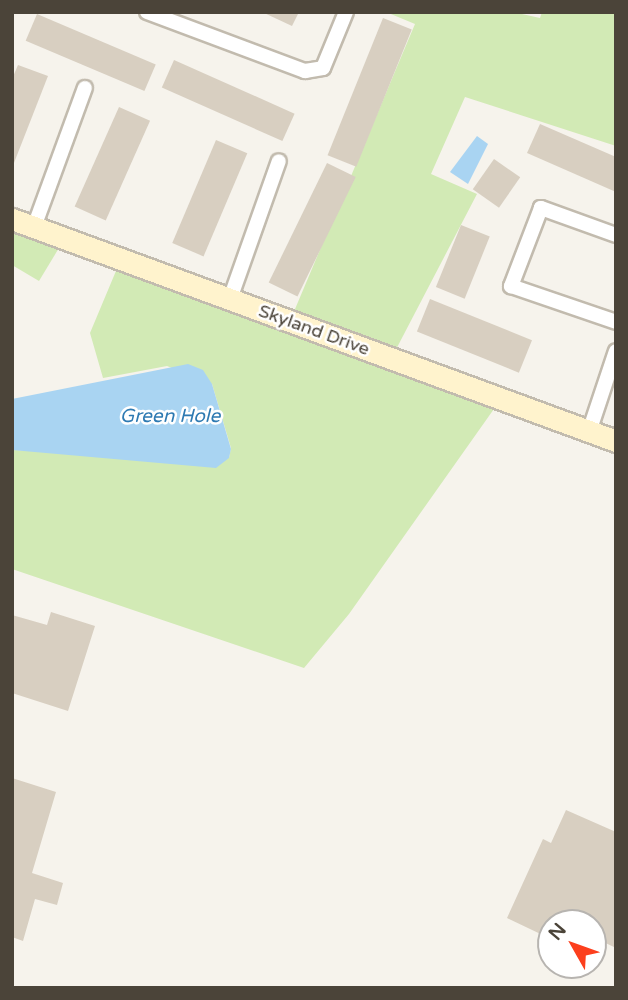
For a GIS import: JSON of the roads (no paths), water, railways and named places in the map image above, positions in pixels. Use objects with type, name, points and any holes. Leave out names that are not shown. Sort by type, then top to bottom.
[{"type":"street","points":[[147,12],[305,71],[323,68],[346,12]]},
{"type":"street","points":[[34,227],[85,88]]},
{"type":"street","points":[[230,299],[279,161]]},
{"type":"street","points":[[616,235],[541,208],[511,286],[616,323]]},
{"type":"street","name":"Skyland Drive","points":[[12,219],[616,441]]},
{"type":"street","points":[[589,432],[616,351]]},
{"type":"water","points":[[477,136],[488,144],[468,184],[450,172]]},
{"type":"water","name":"Green Hole","points":[[188,364],[203,370],[212,384],[231,449],[229,458],[216,468],[12,450],[12,399]]}]
